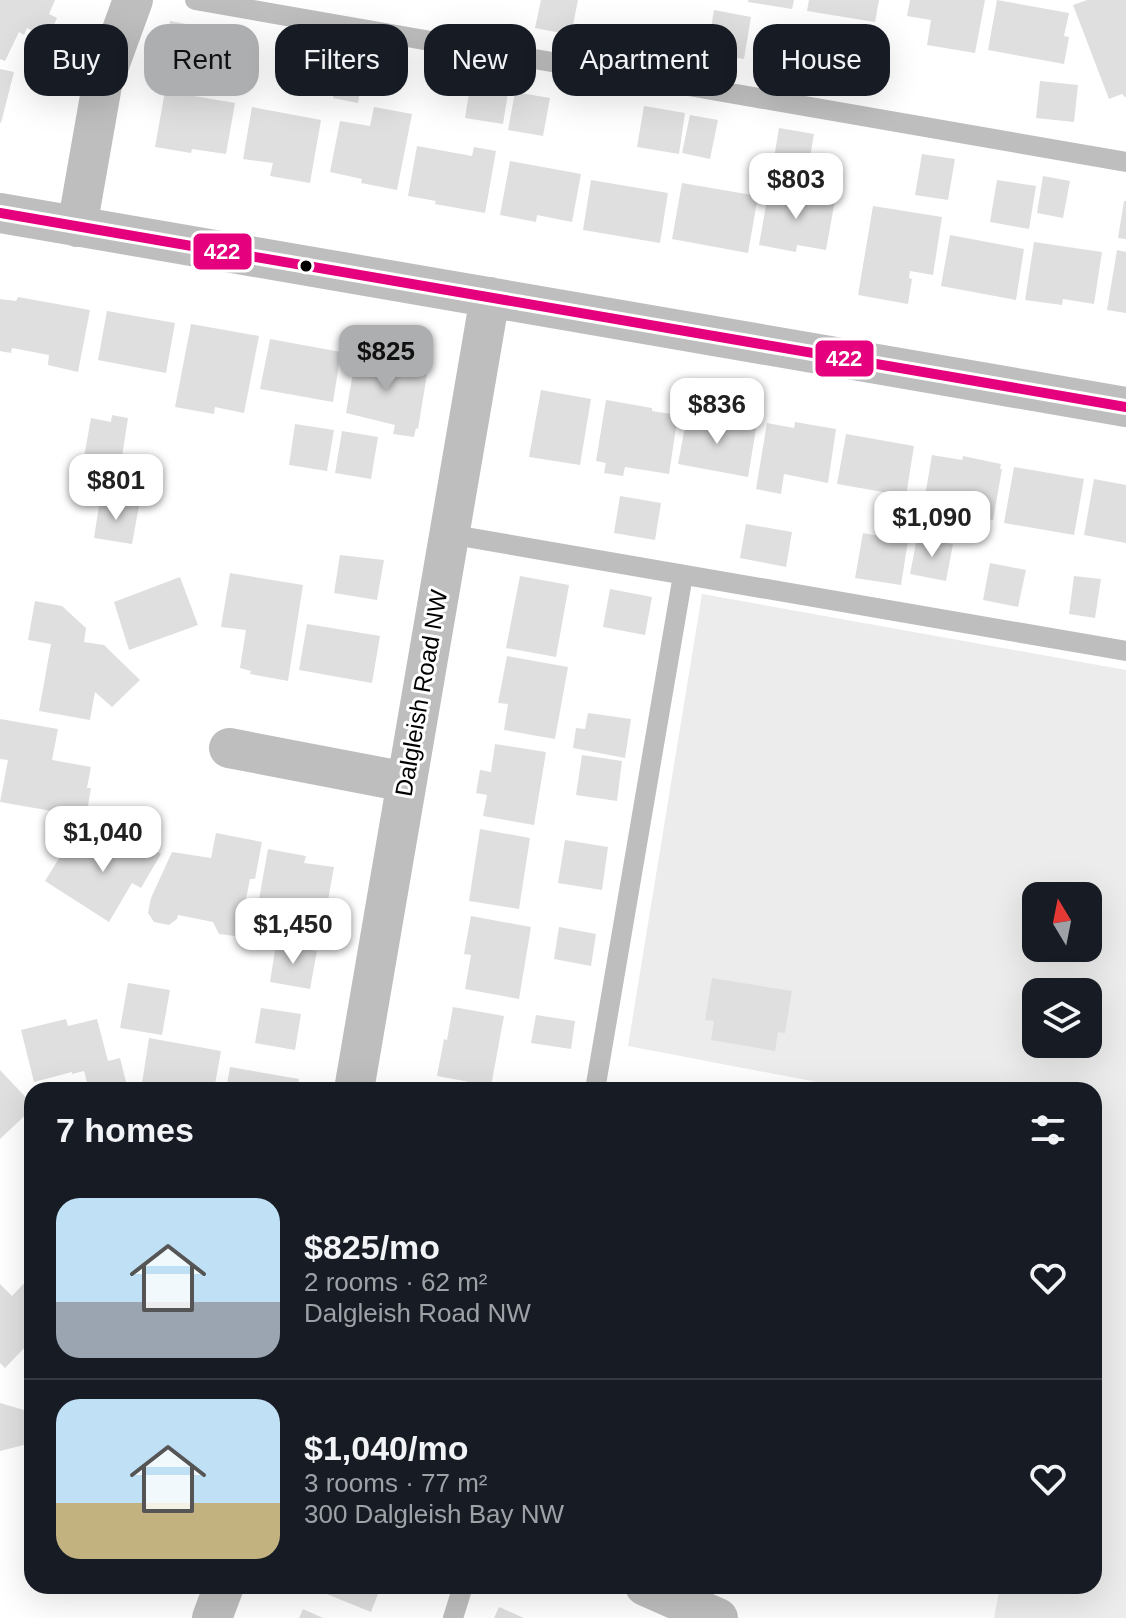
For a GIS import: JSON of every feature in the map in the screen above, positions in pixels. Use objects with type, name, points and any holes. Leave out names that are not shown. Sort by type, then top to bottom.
[{"type":"street","points":[[77,227],[102,85],[133,0]]},
{"type":"street","points":[[0,213],[1126,407]]},
{"type":"street","name":"Dalgleish Road NW","points":[[355,1082],[490,297]]},
{"type":"street","points":[[229,748],[406,782]]},
{"type":"street","points":[[212,1618],[221,1594]]},
{"type":"street","points":[[663,1594],[718,1618]]},
{"type":"lane","points":[[195,0],[1126,162]]},
{"type":"lane","points":[[448,534],[1126,651]]},
{"type":"lane","points":[[596,1082],[683,575]]},
{"type":"lane","points":[[453,1618],[460,1594]]},
{"type":"shaded area","points":[[702,594],[1126,670],[1126,1618],[994,1618],[998,1594],[1102,1594],[1102,1082],[817,1082],[628,1046]]},
{"type":"building","points":[[0,0],[55,0],[49,14],[57,18],[54,24],[24,24],[24,35],[19,32],[5,61],[0,59]]},
{"type":"building","points":[[541,0],[578,0],[573,24],[552,24],[552,31],[536,28]]},
{"type":"building","points":[[748,0],[794,0],[792,9]]},
{"type":"building","points":[[809,0],[879,0],[875,22],[807,11]]},
{"type":"building","points":[[910,0],[985,0],[975,53],[927,45],[931,20],[907,16]]},
{"type":"building","points":[[997,0],[1069,13],[1064,36],[1069,37],[1064,64],[988,50]]},
{"type":"building","points":[[1087,0],[1126,0],[1126,98],[1122,94],[1109,99],[1073,5]]},
{"type":"building","points":[[714,10],[751,17],[744,59],[737,58],[737,24],[712,24]]},
{"type":"building","points":[[0,69],[14,72],[1,123],[0,122]]},
{"type":"building","points":[[1040,81],[1078,85],[1074,122],[1036,118]]},
{"type":"building","points":[[164,96],[194,96],[235,103],[226,154],[192,149],[191,153],[155,147]]},
{"type":"building","points":[[333,96],[359,96],[358,103]]},
{"type":"building","points":[[468,96],[507,96],[503,124],[465,118]]},
{"type":"building","points":[[514,96],[550,98],[543,136],[508,130]]},
{"type":"building","points":[[644,106],[685,113],[679,154],[637,147]]},
{"type":"building","points":[[252,107],[321,120],[310,183],[270,176],[273,163],[243,159]]},
{"type":"building","points":[[374,107],[412,114],[397,190],[361,183],[362,179],[330,172],[340,121],[370,126]]},
{"type":"building","points":[[690,115],[718,120],[710,159],[682,153]]},
{"type":"building","points":[[779,128],[814,134],[807,175],[772,170]]},
{"type":"building","points":[[417,146],[472,156],[474,147],[496,151],[485,213],[408,196]]},
{"type":"building","points":[[922,154],[955,159],[948,200],[915,195]]},
{"type":"building","points":[[510,161],[581,174],[572,222],[537,215],[536,222],[500,215]]},
{"type":"building","points":[[1043,176],[1070,181],[1063,218],[1037,213]]},
{"type":"building","points":[[591,180],[668,193],[660,243],[583,230]]},
{"type":"building","points":[[997,180],[1036,186],[1029,229],[990,222]]},
{"type":"building","points":[[682,183],[758,196],[748,253],[672,239]]},
{"type":"building","points":[[769,188],[835,200],[826,250],[797,245],[796,252],[759,245]]},
{"type":"building","points":[[1126,201],[1126,239],[1118,238]]},
{"type":"building","points":[[873,206],[942,217],[933,275],[910,271],[909,278],[912,279],[908,304],[858,295]]},
{"type":"building","points":[[950,235],[1024,249],[1016,300],[941,286]]},
{"type":"building","points":[[1034,242],[1102,252],[1094,304],[1063,299],[1062,305],[1025,300]]},
{"type":"building","points":[[1117,250],[1126,252],[1126,313],[1107,310]]},
{"type":"building","points":[[18,297],[90,310],[78,372],[48,365],[49,355],[12,348],[11,353],[0,351],[0,299],[16,301]]},
{"type":"building","points":[[107,311],[175,323],[166,373],[98,360]]},
{"type":"building","points":[[191,324],[259,336],[244,413],[215,407],[214,414],[175,407]]},
{"type":"building","points":[[270,339],[341,352],[333,402],[260,389]]},
{"type":"building","points":[[354,353],[397,359],[394,369],[427,374],[414,437],[393,434],[395,425],[346,413]]},
{"type":"building","points":[[541,390],[591,399],[580,465],[529,457]]},
{"type":"building","points":[[606,400],[678,415],[669,474],[625,467],[623,476],[604,473],[606,463],[596,461]]},
{"type":"building","points":[[112,415],[128,418],[121,463],[84,457],[91,418],[111,422]]},
{"type":"building","points":[[687,416],[723,420],[756,429],[748,477],[678,464]]},
{"type":"building","points":[[795,422],[836,429],[828,483],[784,474],[781,494],[756,489],[767,423],[794,428]]},
{"type":"building","points":[[295,424],[334,430],[327,471],[289,465]]},
{"type":"building","points":[[342,431],[378,437],[371,479],[335,473]]},
{"type":"building","points":[[846,434],[914,446],[906,496],[837,484]]},
{"type":"building","points":[[932,455],[962,460],[963,456],[1001,464],[993,520],[923,508]]},
{"type":"building","points":[[1014,467],[1084,479],[1074,535],[1004,523]]},
{"type":"building","points":[[1094,479],[1126,485],[1126,543],[1084,535]]},
{"type":"building","points":[[620,496],[661,503],[655,540],[614,533]]},
{"type":"building","points":[[100,499],[139,506],[132,544],[94,538]]},
{"type":"building","points":[[746,524],[792,532],[786,567],[740,558]]},
{"type":"building","points":[[863,533],[908,541],[901,585],[855,578]]},
{"type":"building","points":[[917,538],[953,544],[946,581],[910,574]]},
{"type":"building","points":[[340,555],[384,560],[377,600],[334,593]]},
{"type":"building","points":[[990,563],[1026,570],[1018,607],[983,600]]},
{"type":"building","points":[[230,573],[303,585],[288,681],[250,674],[251,671],[240,668],[246,630],[221,627]]},
{"type":"building","points":[[520,576],[569,585],[556,657],[506,648]]},
{"type":"building","points":[[1074,576],[1101,579],[1095,618],[1069,614]]},
{"type":"building","points":[[180,577],[198,625],[129,650],[114,602]]},
{"type":"building","points":[[610,589],[652,597],[645,635],[603,627]]},
{"type":"building","points":[[35,601],[62,606],[86,628],[84,642],[104,645],[140,680],[112,707],[95,692],[90,720],[39,711],[51,644],[28,640]]},
{"type":"building","points":[[307,624],[380,636],[372,683],[299,670]]},
{"type":"building","points":[[507,656],[568,667],[555,739],[504,730],[508,704],[498,703]]},
{"type":"building","points":[[588,713],[631,719],[625,758],[573,748],[576,728],[585,729]]},
{"type":"building","points":[[0,719],[58,729],[52,760],[91,767],[86,817],[0,802],[8,760],[0,759]]},
{"type":"building","points":[[495,744],[546,752],[534,825],[483,816],[487,795],[476,793],[480,770],[491,772]]},
{"type":"building","points":[[582,755],[622,761],[617,801],[576,795]]},
{"type":"building","points":[[480,829],[530,838],[519,909],[469,901]]},
{"type":"building","points":[[216,833],[262,842],[255,879],[250,879],[244,929],[235,936],[219,934],[213,922],[178,915],[169,925],[154,922],[148,913],[151,898],[172,852],[211,858]]},
{"type":"building","points":[[128,834],[161,854],[141,888],[132,883],[109,922],[45,881],[71,839],[95,854],[100,843],[116,852]]},
{"type":"building","points":[[565,840],[608,847],[602,890],[558,883]]},
{"type":"building","points":[[268,849],[306,856],[304,863],[334,867],[325,917],[258,905]]},
{"type":"building","points":[[471,916],[531,927],[519,999],[465,989],[471,955],[464,954]]},
{"type":"building","points":[[559,927],[596,934],[591,966],[554,959]]},
{"type":"building","points":[[276,944],[317,951],[310,989],[270,982]]},
{"type":"building","points":[[712,978],[792,991],[785,1033],[778,1032],[775,1051],[711,1040],[714,1021],[705,1020]]},
{"type":"building","points":[[128,983],[170,990],[162,1035],[120,1028]]},
{"type":"building","points":[[453,1007],[504,1016],[492,1082],[469,1082],[437,1076],[444,1039],[447,1040]]},
{"type":"building","points":[[261,1008],[301,1014],[295,1050],[255,1043]]},
{"type":"building","points":[[536,1015],[575,1021],[571,1049],[531,1043]]},
{"type":"building","points":[[66,1019],[68,1026],[97,1019],[108,1061],[120,1058],[126,1082],[87,1082],[84,1071],[34,1082],[21,1030]]},
{"type":"building","points":[[149,1038],[221,1051],[215,1082],[142,1082]]},
{"type":"building","points":[[230,1067],[299,1079],[298,1082],[227,1082]]},
{"type":"building","points":[[0,1070],[24,1096],[24,1116],[0,1139]]},
{"type":"building","points":[[24,1283],[24,1348],[5,1368],[0,1363],[0,1284],[12,1296]]},
{"type":"building","points":[[0,1403],[24,1410],[24,1445],[0,1451]]},
{"type":"building","points":[[327,1594],[378,1594],[371,1612]]},
{"type":"building","points":[[499,1607],[524,1618],[494,1618]]},
{"type":"building","points":[[303,1609],[323,1618],[299,1618]]},
{"type":"transit line","name":"422","points":[[0,213],[1126,407]]}]
